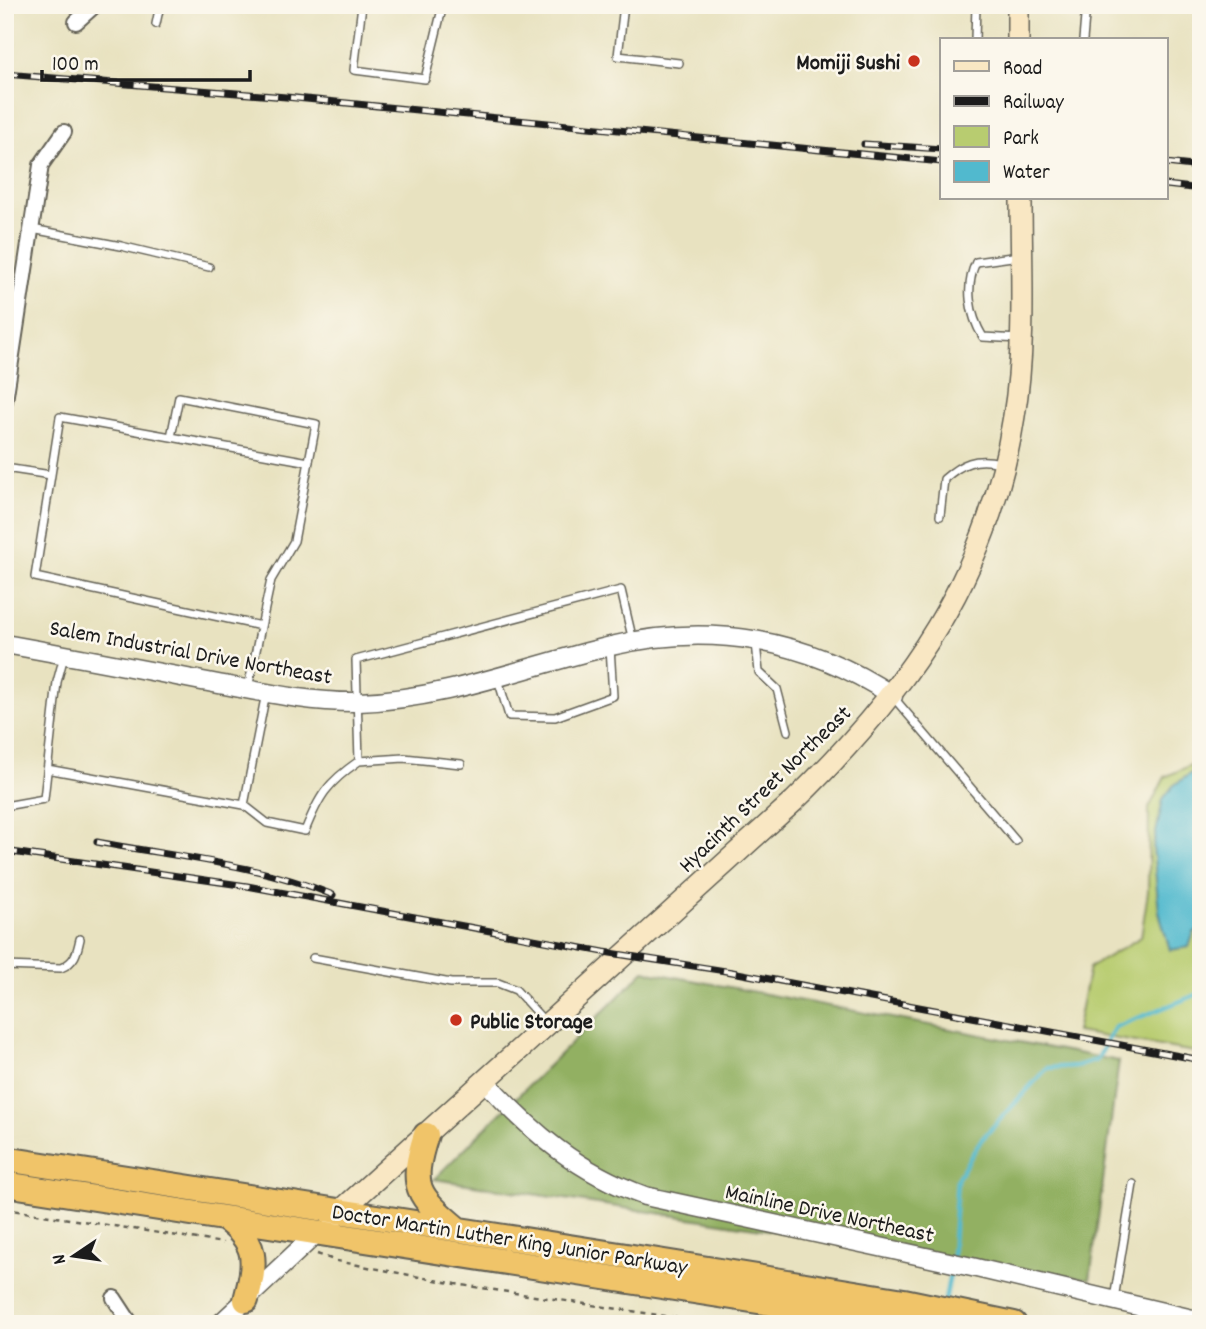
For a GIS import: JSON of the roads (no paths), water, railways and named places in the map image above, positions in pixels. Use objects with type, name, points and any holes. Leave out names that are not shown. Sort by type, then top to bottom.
[{"type":"highway","points":[[426,1135],[417,1164],[418,1184],[425,1202],[458,1230]]},
{"type":"highway","name":"Doctor Martin Luther King Junior Parkway","points":[[5,1159],[458,1230],[903,1316]]},
{"type":"highway","name":"Doctor Martin Luther King Junior Parkway","points":[[5,1184],[317,1233],[903,1316],[1003,1321]]},
{"type":"highway","points":[[224,1218],[237,1227],[251,1245],[254,1271],[246,1300]]},
{"type":"main road","points":[[1018,5],[1018,38]]},
{"type":"main road","name":"Hyacinth Street Northeast","points":[[317,1233],[794,802],[862,733],[893,696],[945,617],[962,583],[993,506],[1004,464],[1015,415],[1021,339],[1021,200]]},
{"type":"street","points":[[76,22],[95,5]]},
{"type":"street","points":[[5,401],[10,336],[41,165],[64,132]]},
{"type":"street","name":"Salem Industrial Drive Northeast","points":[[5,644],[257,691],[359,702],[403,699],[498,680],[633,641],[711,634],[755,639],[813,653],[865,677],[893,696]]},
{"type":"street","name":"Mainline Drive Northeast","points":[[485,1081],[542,1139],[578,1166],[609,1184],[686,1207],[972,1267],[1201,1321]]},
{"type":"street","points":[[220,1324],[317,1233]]},
{"type":"street","points":[[114,1298],[131,1324]]},
{"type":"lane","points":[[156,24],[160,5]]},
{"type":"lane","points":[[362,5],[354,70],[425,79],[443,5]]},
{"type":"lane","points":[[624,5],[618,56],[679,63]]},
{"type":"lane","points":[[975,38],[976,5]]},
{"type":"lane","points":[[1083,38],[1086,5]]},
{"type":"lane","points":[[31,229],[121,246],[209,267]]},
{"type":"lane","points":[[1021,256],[976,262],[969,278],[972,320],[983,337],[1021,339]]},
{"type":"lane","points":[[171,437],[179,397],[316,424],[294,541],[271,580],[261,626],[257,691],[244,805]]},
{"type":"lane","points":[[261,626],[35,577],[60,418],[309,462]]},
{"type":"lane","points":[[940,516],[944,479],[960,465],[983,459],[1004,464]]},
{"type":"lane","points":[[5,467],[51,475]]},
{"type":"lane","points":[[359,761],[356,660],[621,590],[633,641]]},
{"type":"lane","points":[[755,639],[759,671],[777,689],[788,731]]},
{"type":"lane","points":[[498,680],[509,716],[555,717],[613,696],[610,646]]},
{"type":"lane","points":[[5,806],[44,799],[57,682],[65,655]]},
{"type":"lane","points":[[893,696],[1016,841]]},
{"type":"lane","points":[[47,769],[244,805],[267,823],[305,831],[318,798],[332,779],[359,761],[404,758],[461,764]]},
{"type":"lane","points":[[5,966],[61,968],[76,957],[80,939]]},
{"type":"lane","points":[[313,958],[451,983],[498,983],[516,990],[547,1024]]},
{"type":"lane","points":[[1114,1300],[1133,1184]]},
{"type":"water","points":[[1201,766],[1201,930],[1194,932],[1189,947],[1170,950],[1159,912],[1153,847],[1163,799],[1173,786]]},
{"type":"waterway","points":[[952,1259],[957,1179],[981,1140],[1047,1068],[1077,1066],[1097,1060],[1115,1027],[1201,993]]},
{"type":"waterway","points":[[945,1301],[951,1268]]},
{"type":"railway","points":[[5,74],[286,97],[940,162]]},
{"type":"railway","points":[[864,144],[940,149]]},
{"type":"railway","points":[[1168,163],[1201,167]]},
{"type":"railway","points":[[1168,185],[1201,189]]},
{"type":"railway","points":[[97,842],[216,862],[305,884],[333,895]]},
{"type":"railway","points":[[5,851],[247,886],[604,952],[732,972],[1201,1060]]},
{"type":"place","name":"Momiji Sushi","points":[[914,61]]},
{"type":"place","name":"Public Storage","points":[[456,1020]]}]
